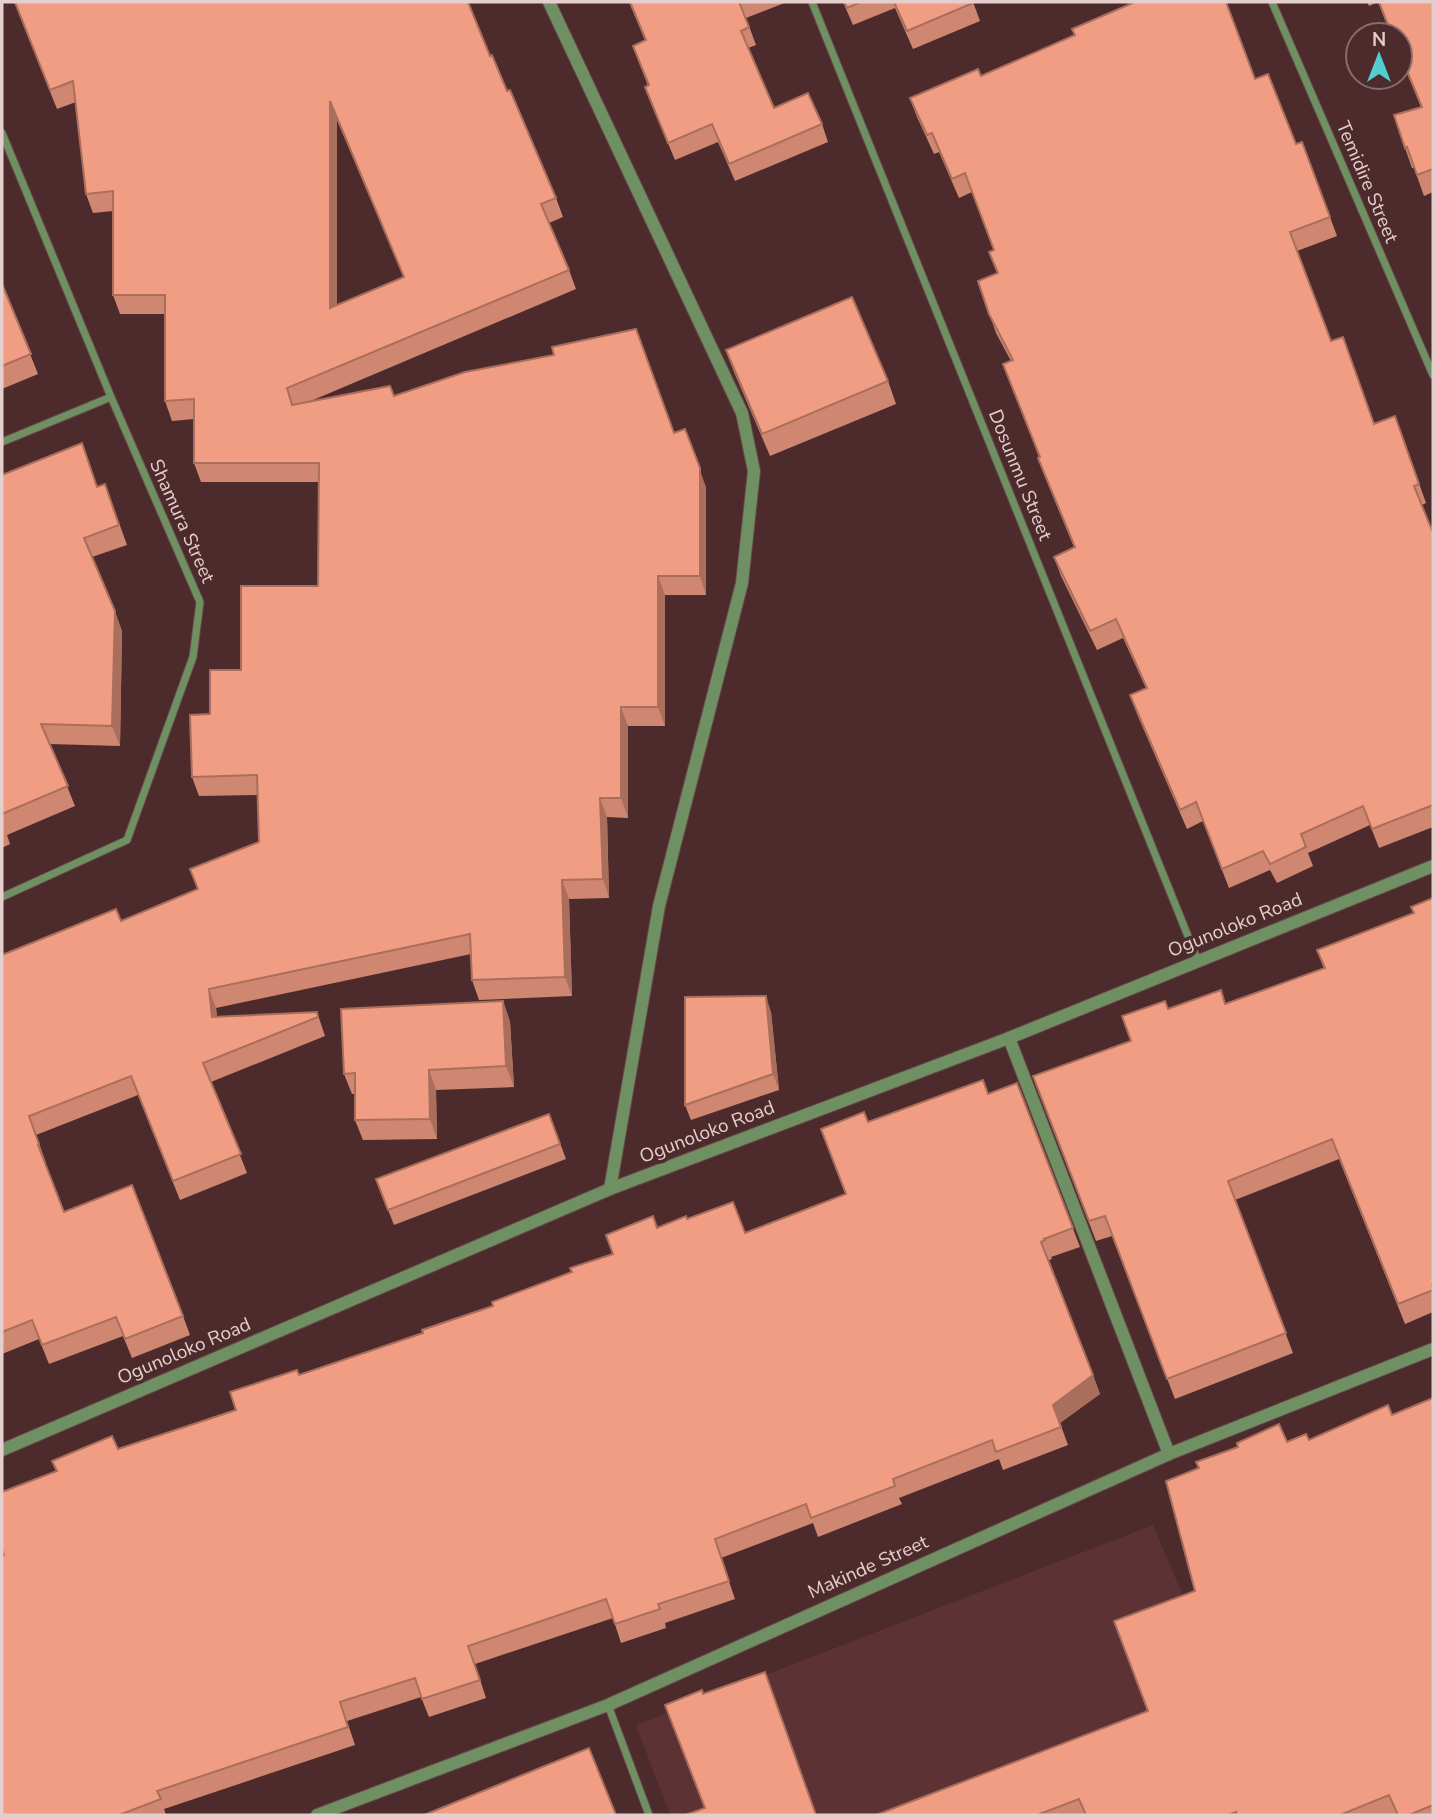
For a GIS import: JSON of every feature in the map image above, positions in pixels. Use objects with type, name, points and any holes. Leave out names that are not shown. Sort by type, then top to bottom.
[{"type":"street","points":[[549,2],[742,413],[754,471],[742,583],[659,906],[610,1189]]},
{"type":"street","name":"Dosunmu Street","points":[[812,2],[1199,961]]},
{"type":"street","name":"Temidire Street","points":[[1272,2],[1433,375]]},
{"type":"street","name":"Shamura Street","points":[[2,133],[111,397],[200,602],[193,657],[127,840],[2,897]]},
{"type":"street","points":[[2,442],[111,397]]},
{"type":"street","name":"Ogunoloko Road","points":[[2,1450],[610,1189],[1009,1038],[1433,866]]},
{"type":"street","points":[[1009,1038],[1169,1454]]},
{"type":"street","name":"Makinde Street","points":[[317,1815],[608,1705],[1169,1454],[1433,1349]]},
{"type":"street","points":[[608,1705],[649,1815]]},
{"type":"shaded area","points":[[1153,1525],[1276,1815],[670,1815],[636,1725]]},
{"type":"building","points":[[15,2],[468,2],[490,56],[492,55],[507,91],[510,90],[556,198],[541,204],[569,270],[287,388],[292,405],[390,386],[394,396],[465,372],[554,355],[552,347],[636,329],[674,433],[685,429],[700,468],[700,576],[658,576],[658,707],[621,707],[621,798],[600,798],[603,879],[562,880],[565,977],[472,980],[470,934],[209,989],[212,1017],[317,1012],[318,1017],[203,1063],[241,1154],[173,1181],[131,1076],[29,1116],[64,1212],[132,1185],[183,1316],[125,1339],[116,1317],[42,1345],[32,1320],[2,1332],[2,955],[116,909],[121,921],[198,889],[190,869],[259,842],[257,775],[192,777],[190,715],[210,714],[210,670],[241,670],[241,586],[318,586],[319,463],[194,463],[194,399],[165,401],[165,295],[113,295],[113,191],[86,194],[73,81],[50,90]],"holes":[[[330,101],[404,277],[330,308]]]},
{"type":"building","points":[[630,2],[739,2],[749,27],[741,31],[774,108],[808,93],[822,124],[729,164],[712,124],[668,143],[645,87],[649,85],[633,46],[646,40]]},
{"type":"building","points":[[844,2],[861,2],[847,8]]},
{"type":"building","points":[[894,2],[973,2],[973,3],[907,31]]},
{"type":"building","points":[[1135,2],[1226,2],[1255,79],[1268,74],[1296,144],[1302,142],[1330,217],[1290,232],[1331,341],[1343,337],[1374,424],[1395,416],[1419,484],[1414,486],[1433,533],[1433,805],[1372,829],[1363,806],[1301,834],[1306,847],[1270,864],[1263,851],[1222,869],[1196,802],[1180,810],[1130,695],[1147,688],[1116,619],[1090,631],[1054,557],[1075,547],[1003,364],[1013,360],[989,314],[978,281],[998,273],[989,252],[994,250],[965,173],[952,179],[932,133],[927,135],[910,98],[978,69],[981,76],[1075,35],[1072,29]]},
{"type":"building","points":[[1379,2],[1433,2],[1433,169],[1417,175],[1394,115],[1422,107],[1414,88],[1414,21],[1386,21]]},
{"type":"building","points":[[2,284],[31,354],[2,366]]},
{"type":"building","points":[[852,297],[888,381],[762,434],[726,350]]},
{"type":"building","points":[[82,443],[97,487],[105,484],[119,525],[84,538],[115,611],[112,726],[41,724],[68,786],[2,814],[2,475]]},
{"type":"building","points":[[1433,898],[1433,1290],[1398,1304],[1332,1139],[1228,1181],[1286,1333],[1167,1379],[1105,1216],[1089,1221],[1033,1076],[1131,1041],[1122,1016],[1165,1001],[1168,1009],[1221,990],[1225,1004],[1325,968],[1317,950],[1414,913],[1411,907]]},
{"type":"building","points":[[766,996],[773,1074],[685,1105],[685,997]]},
{"type":"building","points":[[503,1001],[506,1066],[429,1070],[430,1119],[355,1120],[355,1073],[344,1074],[341,1009]]},
{"type":"building","points":[[983,1080],[988,1094],[1017,1083],[1073,1228],[1041,1242],[1093,1375],[1053,1405],[1061,1427],[996,1452],[992,1440],[893,1479],[895,1486],[811,1518],[806,1504],[715,1539],[729,1581],[658,1604],[660,1609],[615,1624],[606,1599],[468,1646],[480,1680],[422,1699],[415,1678],[340,1702],[348,1727],[157,1791],[161,1799],[119,1815],[2,1815],[2,1492],[57,1471],[52,1461],[112,1436],[118,1449],[236,1410],[230,1392],[297,1370],[299,1375],[493,1306],[492,1302],[572,1272],[570,1268],[613,1254],[606,1235],[653,1216],[657,1228],[733,1202],[745,1233],[846,1194],[821,1129],[864,1112],[868,1122]]},
{"type":"building","points":[[549,1114],[560,1144],[388,1210],[376,1179]]},
{"type":"building","points":[[1433,1398],[1433,1805],[1409,1815],[1398,1815],[1389,1795],[1340,1815],[1237,1815],[1236,1812],[1228,1815],[1086,1815],[1079,1799],[1037,1815],[876,1815],[1148,1711],[1114,1621],[1195,1591],[1166,1481],[1199,1468],[1196,1462],[1238,1447],[1237,1443],[1279,1424],[1287,1442],[1306,1434],[1309,1440],[1388,1405],[1392,1415]]},
{"type":"building","points":[[765,1672],[816,1815],[685,1815],[705,1808],[665,1705],[702,1690],[703,1694]]},
{"type":"building","points":[[589,1748],[616,1815],[424,1815]]}]
